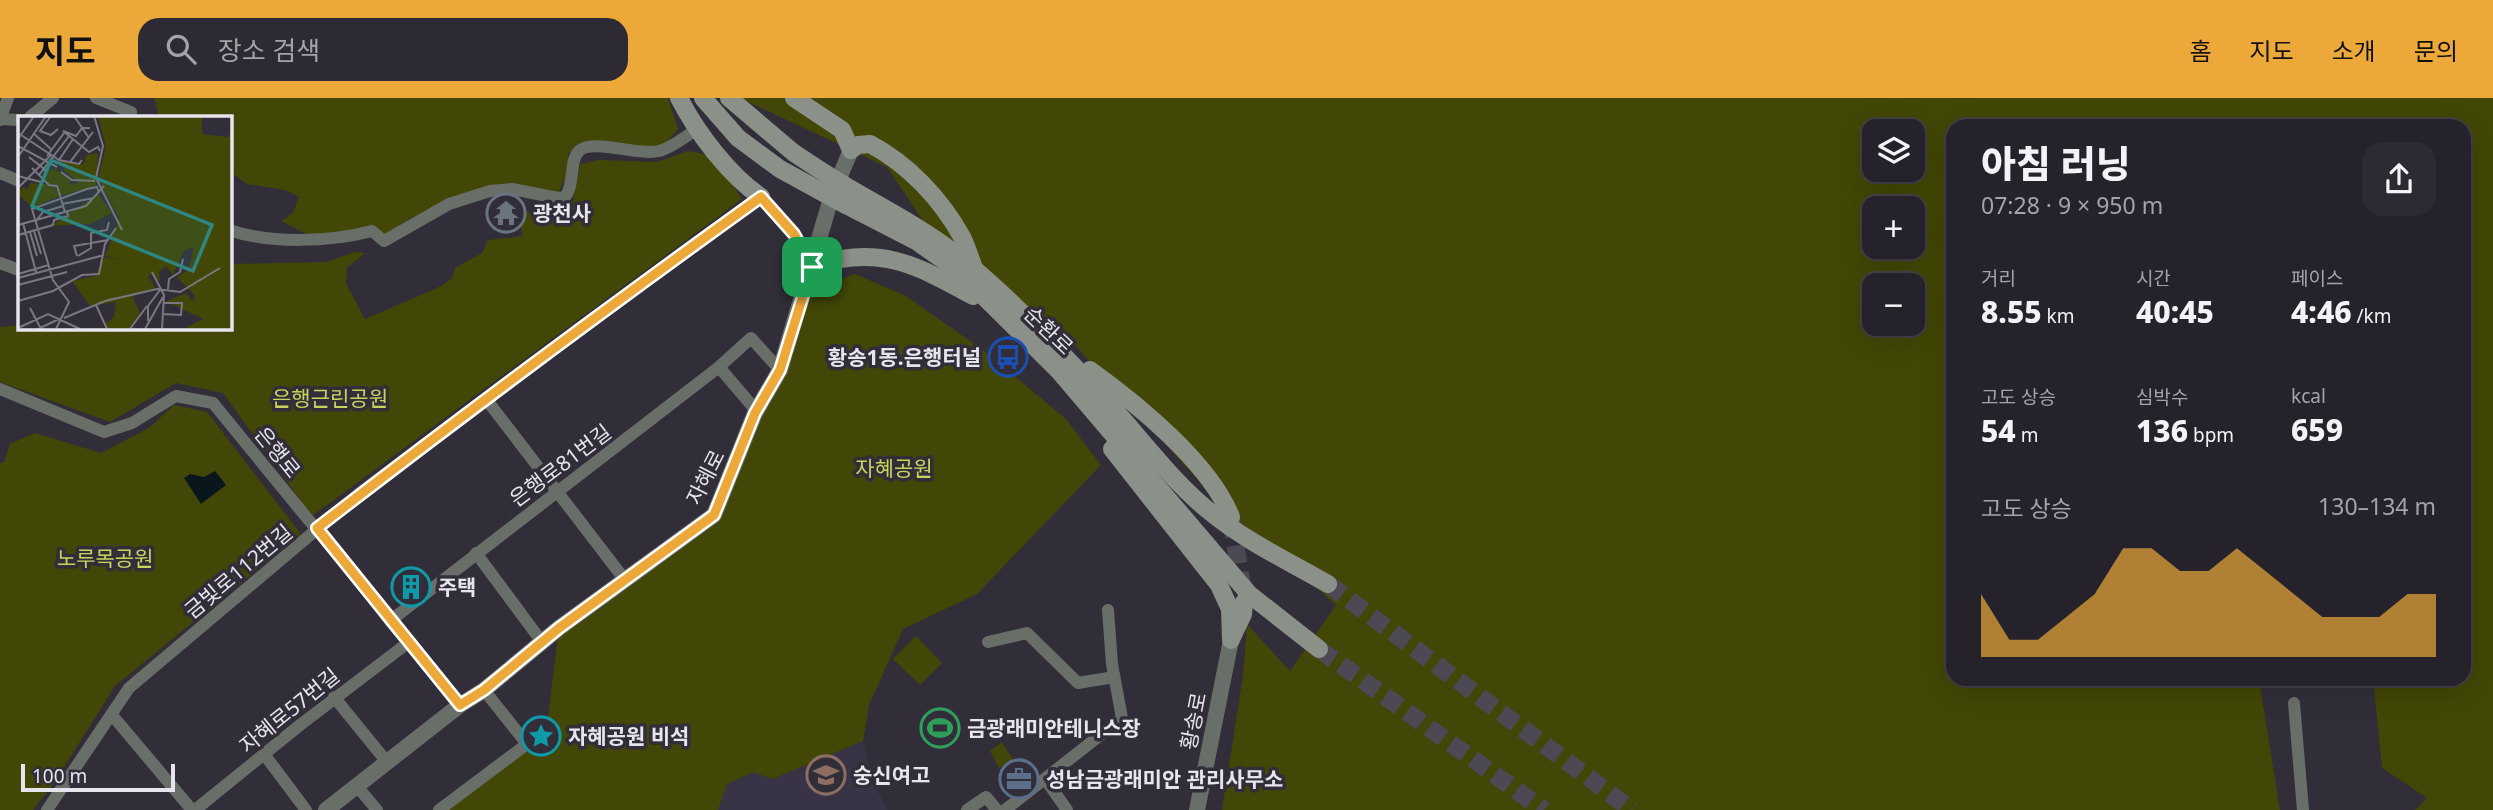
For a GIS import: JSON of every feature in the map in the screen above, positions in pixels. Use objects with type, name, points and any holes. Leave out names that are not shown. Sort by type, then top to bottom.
[{"type":"main road","points":[[679,98],[697,129],[745,186],[761,197]]},
{"type":"main road","name":"순환로","points":[[704,98],[738,138],[780,169],[936,253],[956,269],[1058,370],[1249,594],[1319,649]]},
{"type":"main road","name":"순환로","points":[[729,98],[794,153],[915,225],[954,252],[1048,340],[1199,502],[1242,536],[1328,584]]},
{"type":"main road","points":[[794,98],[842,130],[851,150],[858,145],[870,144],[913,174],[941,206],[963,238],[975,271]]},
{"type":"main road","points":[[812,267],[846,257],[885,259],[906,264],[940,278],[991,306]]},
{"type":"main road","points":[[1048,340],[1139,409],[1191,458],[1225,502],[1231,517]]},
{"type":"main road","points":[[1058,370],[1100,433],[1219,585],[1230,609],[1231,640]]},
{"type":"main road","points":[[1231,640],[1243,614],[1244,602]]},
{"type":"street","points":[[8,98],[0,120],[18,120]]},
{"type":"street","points":[[31,116],[52,98]]},
{"type":"street","points":[[96,98],[131,116]]},
{"type":"street","points":[[124,98],[131,116]]},
{"type":"street","points":[[231,231],[267,238],[336,239],[372,231],[384,241],[449,204],[489,191],[512,189],[565,197],[570,187],[576,154],[580,149],[589,146],[634,152],[661,151],[697,129]]},
{"type":"street","name":"자혜로","points":[[326,810],[460,705],[484,690],[542,642],[714,515],[755,413],[780,370],[832,195],[851,150]]},
{"type":"street","points":[[0,173],[18,181]]},
{"type":"street","points":[[761,197],[794,234],[812,267]]},
{"type":"street","name":"금빛로112번길","points":[[47,810],[129,688],[361,492],[761,197]]},
{"type":"street","points":[[0,263],[18,271]]},
{"type":"street","name":"은행로81번길","points":[[390,621],[719,367],[751,338],[780,370]]},
{"type":"street","points":[[719,367],[754,408],[755,413]]},
{"type":"street","name":"은행로","points":[[0,389],[104,432],[132,423],[176,396],[213,403],[355,573],[390,621],[460,705]]},
{"type":"street","points":[[486,399],[625,580]]},
{"type":"street","points":[[476,553],[542,642]]},
{"type":"street","points":[[1005,810],[1122,719],[1114,677],[1108,610]]},
{"type":"street","points":[[988,642],[1027,633],[1078,683],[1114,677]]},
{"type":"street","name":"황송로","points":[[1194,807],[1231,640]]},
{"type":"street","name":"자혜로57번길","points":[[194,810],[334,697],[409,642]]},
{"type":"street","points":[[439,810],[527,744],[484,690]]},
{"type":"street","points":[[334,697],[387,762]]},
{"type":"street","points":[[2294,703],[2303,810]]},
{"type":"street","points":[[112,715],[194,810]]},
{"type":"street","points":[[264,754],[306,810]]},
{"type":"street","points":[[1046,780],[1067,810]]},
{"type":"street","points":[[356,785],[377,810]]},
{"type":"street","points":[[967,810],[986,797],[997,810]]},
{"type":"shaded area","points":[[215,471],[226,485],[201,504],[184,478],[190,474],[204,477]]},
{"type":"shaded area","name":"숭신여고","points":[[863,741],[872,781],[888,810],[718,810],[727,784],[753,771],[773,779]]},
{"type":"green space","points":[[154,98],[668,98],[678,129],[662,148],[581,147],[568,153],[570,169],[555,198],[479,188],[449,205],[412,217],[378,241],[369,233],[324,243],[281,221],[293,213],[299,197],[285,190],[247,184],[231,172],[231,116],[159,116]]},
{"type":"green space","points":[[740,98],[2493,98],[2493,810],[2415,810],[2427,798],[2382,768],[2374,686],[2471,686],[2471,119],[1946,119],[1946,686],[2260,686],[2280,810],[1222,810],[1243,676],[1247,624],[1290,671],[1336,605],[1219,503],[1073,343],[959,275],[887,167]]},
{"type":"green space","name":"은행근린공원","points":[[688,151],[709,156],[721,166],[742,199],[312,516],[223,393],[176,383],[110,422],[0,382],[0,327],[231,329],[231,264],[327,262],[354,252],[365,253],[347,268],[346,284],[365,319],[452,279],[455,268],[482,253],[488,240],[522,236],[520,211],[565,218],[571,210],[580,164],[599,160],[657,162]]},
{"type":"green space","name":"자혜공원","points":[[855,274],[906,296],[983,350],[1066,419],[1101,465],[977,594],[903,629],[869,705],[863,741],[773,779],[753,772],[727,784],[718,810],[439,810],[536,737],[548,717],[559,628],[714,515],[804,292]]},
{"type":"green space","name":"노루목공원","points":[[174,405],[207,412],[301,534],[115,686],[54,783],[33,810],[0,810],[0,463],[4,462],[10,444],[35,433],[101,453],[149,428]]},
{"type":"green space","points":[[916,636],[942,663],[920,685],[893,659]]},
{"type":"green space","points":[[1002,742],[1013,760],[999,768],[990,751]]},
{"type":"tunnel","points":[[1231,519],[1243,591]]},
{"type":"tunnel","points":[[1328,584],[1632,810]]},
{"type":"tunnel","points":[[1319,649],[1544,810]]},
{"type":"place","name":"광천사","points":[[506,213]]},
{"type":"place","name":"황송1동.은행터널","points":[[1008,357]]},
{"type":"place","name":"주택","points":[[411,587]]},
{"type":"place","name":"금광래미안테니스장","points":[[940,728]]},
{"type":"place","name":"자혜공원 비석","points":[[541,736]]},
{"type":"place","name":"숭신여고","points":[[826,775]]},
{"type":"place","name":"성남금광래미안 관리사무소","points":[[1019,779]]},
{"type":"route","points":[[761,197],[794,234],[812,267],[780,370],[755,413],[714,515],[559,628],[484,690],[460,705],[317,528],[530,365],[761,197]]}]
